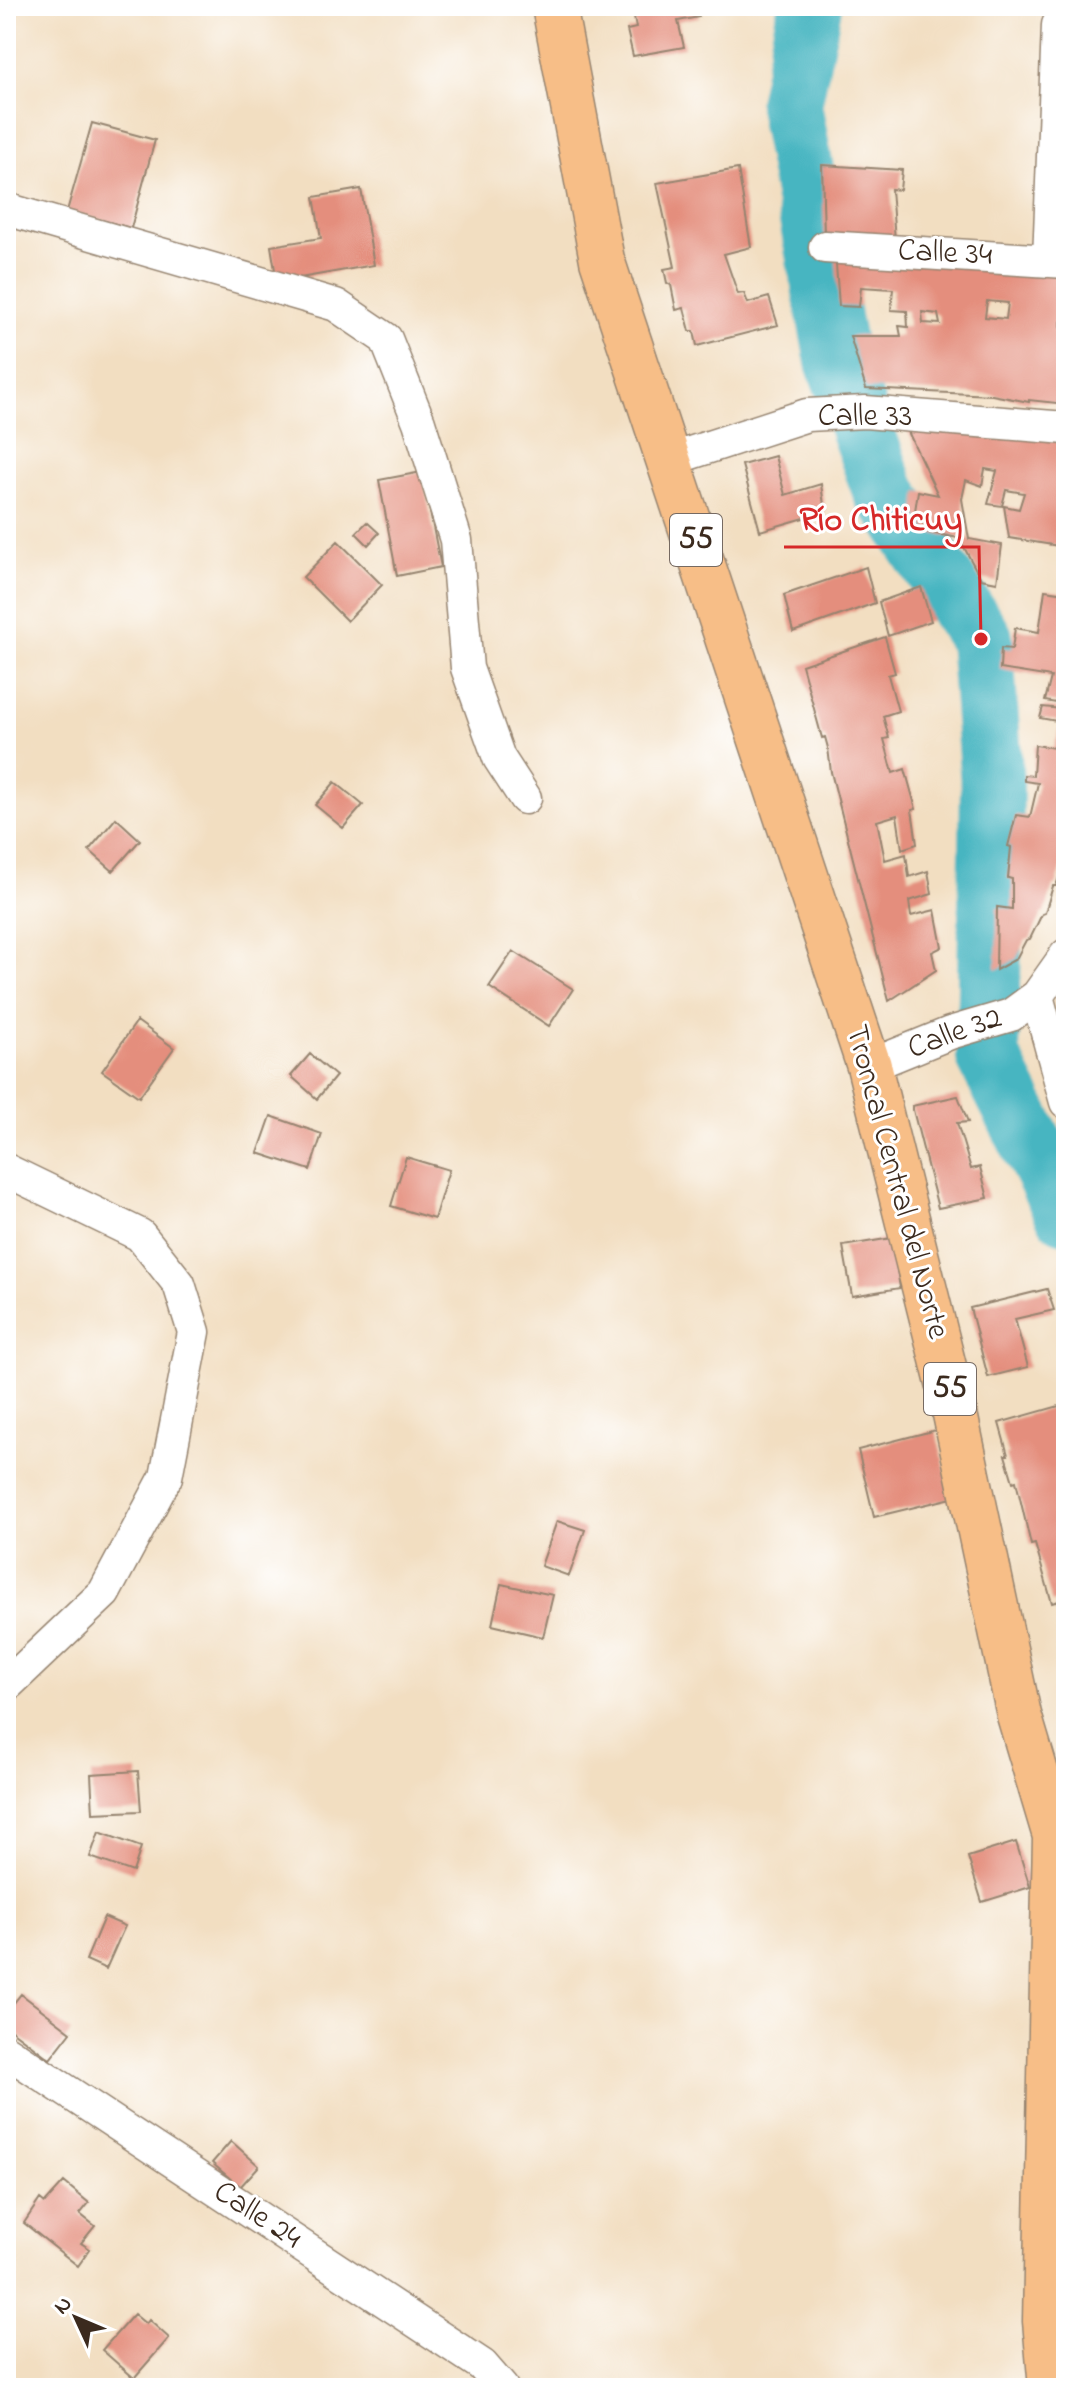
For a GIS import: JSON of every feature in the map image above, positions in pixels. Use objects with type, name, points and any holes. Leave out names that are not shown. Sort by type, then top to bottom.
[{"type":"highway","name":"Troncal Central del Norte","points":[[554,6],[602,260],[869,1066],[951,1395],[1019,1715],[1060,1837],[1059,2021],[1045,2321],[1051,2388]]},
{"type":"street","points":[[1058,261],[1058,25],[1066,26]]},
{"type":"street","points":[[6,209],[336,305],[386,339],[419,422],[456,540],[467,668],[499,758],[525,798]]},
{"type":"street","name":"Calle 34","points":[[825,247],[1058,261]]},
{"type":"street","name":"Calle 33","points":[[669,460],[807,415],[865,412],[1066,428]]},
{"type":"street","name":"Calle 32","points":[[869,1066],[950,1033],[1011,1015],[1037,996],[1066,955]]},
{"type":"street","points":[[1037,996],[1066,1102]]},
{"type":"street","points":[[6,1170],[140,1235],[179,1284],[194,1332],[166,1477],[104,1593],[6,1686]]},
{"type":"street","name":"Calle 24","points":[[6,2051],[482,2365],[502,2388]]},
{"type":"building","points":[[632,6],[697,6],[699,17],[678,21],[684,47],[633,56],[627,30],[636,28]]},
{"type":"building","points":[[92,123],[155,140],[131,228],[67,211]]},
{"type":"building","points":[[822,165],[902,170],[900,190],[891,189],[895,240],[824,235]]},
{"type":"building","points":[[738,169],[751,247],[724,254],[738,294],[744,293],[748,303],[769,297],[778,325],[697,346],[684,308],[676,310],[671,285],[667,283],[664,269],[675,267],[657,183]]},
{"type":"building","points":[[361,189],[374,265],[277,282],[271,246],[321,238],[314,197]]},
{"type":"building","points":[[835,251],[1066,268],[1066,323],[1061,322],[1061,341],[1066,341],[1066,404],[1029,402],[992,395],[866,389],[850,336],[901,336],[899,326],[908,327],[907,311],[891,310],[893,289],[861,287],[859,307],[839,306]],"holes":[[[987,301],[1008,303],[1006,319],[985,317]],[[922,312],[938,314],[940,324],[923,323]]]},
{"type":"building","points":[[903,421],[1066,440],[1066,517],[1062,516],[1059,546],[1009,538],[1004,506],[1019,509],[1024,493],[1006,490],[1002,506],[988,504],[997,471],[985,469],[982,486],[966,480],[962,499],[969,539],[1002,545],[997,582],[981,579],[959,538],[930,533],[915,511],[918,491],[938,495]]},
{"type":"building","points":[[775,456],[785,495],[821,484],[825,512],[760,531],[742,465]]},
{"type":"building","points":[[422,472],[441,567],[397,576],[379,480]]},
{"type":"building","points":[[367,522],[379,533],[368,545],[356,533]]},
{"type":"building","points":[[338,541],[382,585],[347,621],[303,577]]},
{"type":"building","points":[[866,567],[875,603],[793,632],[784,595]]},
{"type":"building","points":[[921,587],[931,621],[888,636],[879,602]]},
{"type":"building","points":[[1045,590],[1066,593],[1066,856],[1045,913],[1030,939],[1026,940],[1016,959],[996,970],[997,907],[1012,909],[1012,879],[1008,878],[1011,847],[1008,846],[1016,815],[1030,817],[1038,783],[1024,781],[1024,775],[1033,776],[1035,745],[1054,748],[1062,722],[1040,718],[1043,707],[1061,709],[1062,704],[1045,701],[1051,677],[1000,669],[1001,648],[1012,649],[1015,628],[1039,632]]},
{"type":"building","points":[[885,637],[895,673],[888,675],[898,711],[883,716],[889,738],[884,739],[893,773],[905,769],[916,809],[912,810],[917,844],[902,849],[897,815],[877,821],[885,860],[906,854],[909,877],[928,871],[932,894],[909,901],[911,916],[935,910],[942,947],[932,952],[936,970],[889,1001],[831,772],[828,748],[825,737],[822,738],[802,665]]},
{"type":"building","points":[[335,782],[363,805],[343,828],[315,805]]},
{"type":"building","points":[[116,818],[140,840],[113,871],[89,850]]},
{"type":"building","points":[[513,951],[573,989],[549,1026],[489,987]]},
{"type":"building","points":[[137,1021],[174,1048],[139,1097],[102,1071]]},
{"type":"building","points":[[310,1054],[336,1076],[317,1099],[291,1076]]},
{"type":"building","points":[[958,1096],[968,1122],[957,1123],[971,1169],[980,1167],[988,1198],[938,1208],[912,1106]]},
{"type":"building","points":[[271,1116],[322,1134],[310,1170],[258,1153]]},
{"type":"building","points":[[406,1157],[449,1170],[434,1219],[391,1206]]},
{"type":"building","points":[[892,1238],[900,1288],[852,1296],[843,1246]]},
{"type":"building","points":[[1047,1289],[1054,1310],[1015,1319],[1028,1367],[988,1377],[970,1308]]},
{"type":"building","points":[[1066,1404],[1066,1599],[1052,1603],[1035,1544],[1031,1545],[999,1423]]},
{"type":"building","points":[[936,1430],[952,1498],[874,1517],[858,1450]]},
{"type":"building","points":[[557,1521],[585,1530],[569,1576],[541,1566]]},
{"type":"building","points":[[501,1584],[553,1595],[543,1637],[492,1625]]},
{"type":"building","points":[[138,1771],[141,1811],[93,1813],[91,1774]]},
{"type":"building","points":[[99,1832],[141,1847],[133,1872],[90,1857]]},
{"type":"building","points":[[1016,1842],[1030,1887],[982,1902],[968,1857]]},
{"type":"building","points":[[104,1917],[125,1926],[106,1969],[86,1960]]},
{"type":"building","points":[[21,1994],[71,2032],[50,2059],[6,2026],[6,2013]]},
{"type":"building","points":[[231,2141],[259,2166],[240,2187],[212,2163]]},
{"type":"building","points":[[64,2182],[89,2203],[80,2214],[95,2226],[81,2243],[90,2249],[78,2266],[24,2223],[40,2199],[45,2203]]},
{"type":"building","points":[[134,2314],[146,2324],[149,2320],[169,2338],[134,2378],[102,2350]]},
{"type":"waterway","points":[[810,6],[790,105],[837,361],[884,490],[981,639],[992,784],[988,1056],[1066,1212]]},
{"type":"place","name":"Río Chiticuy","points":[[981,639]]}]
